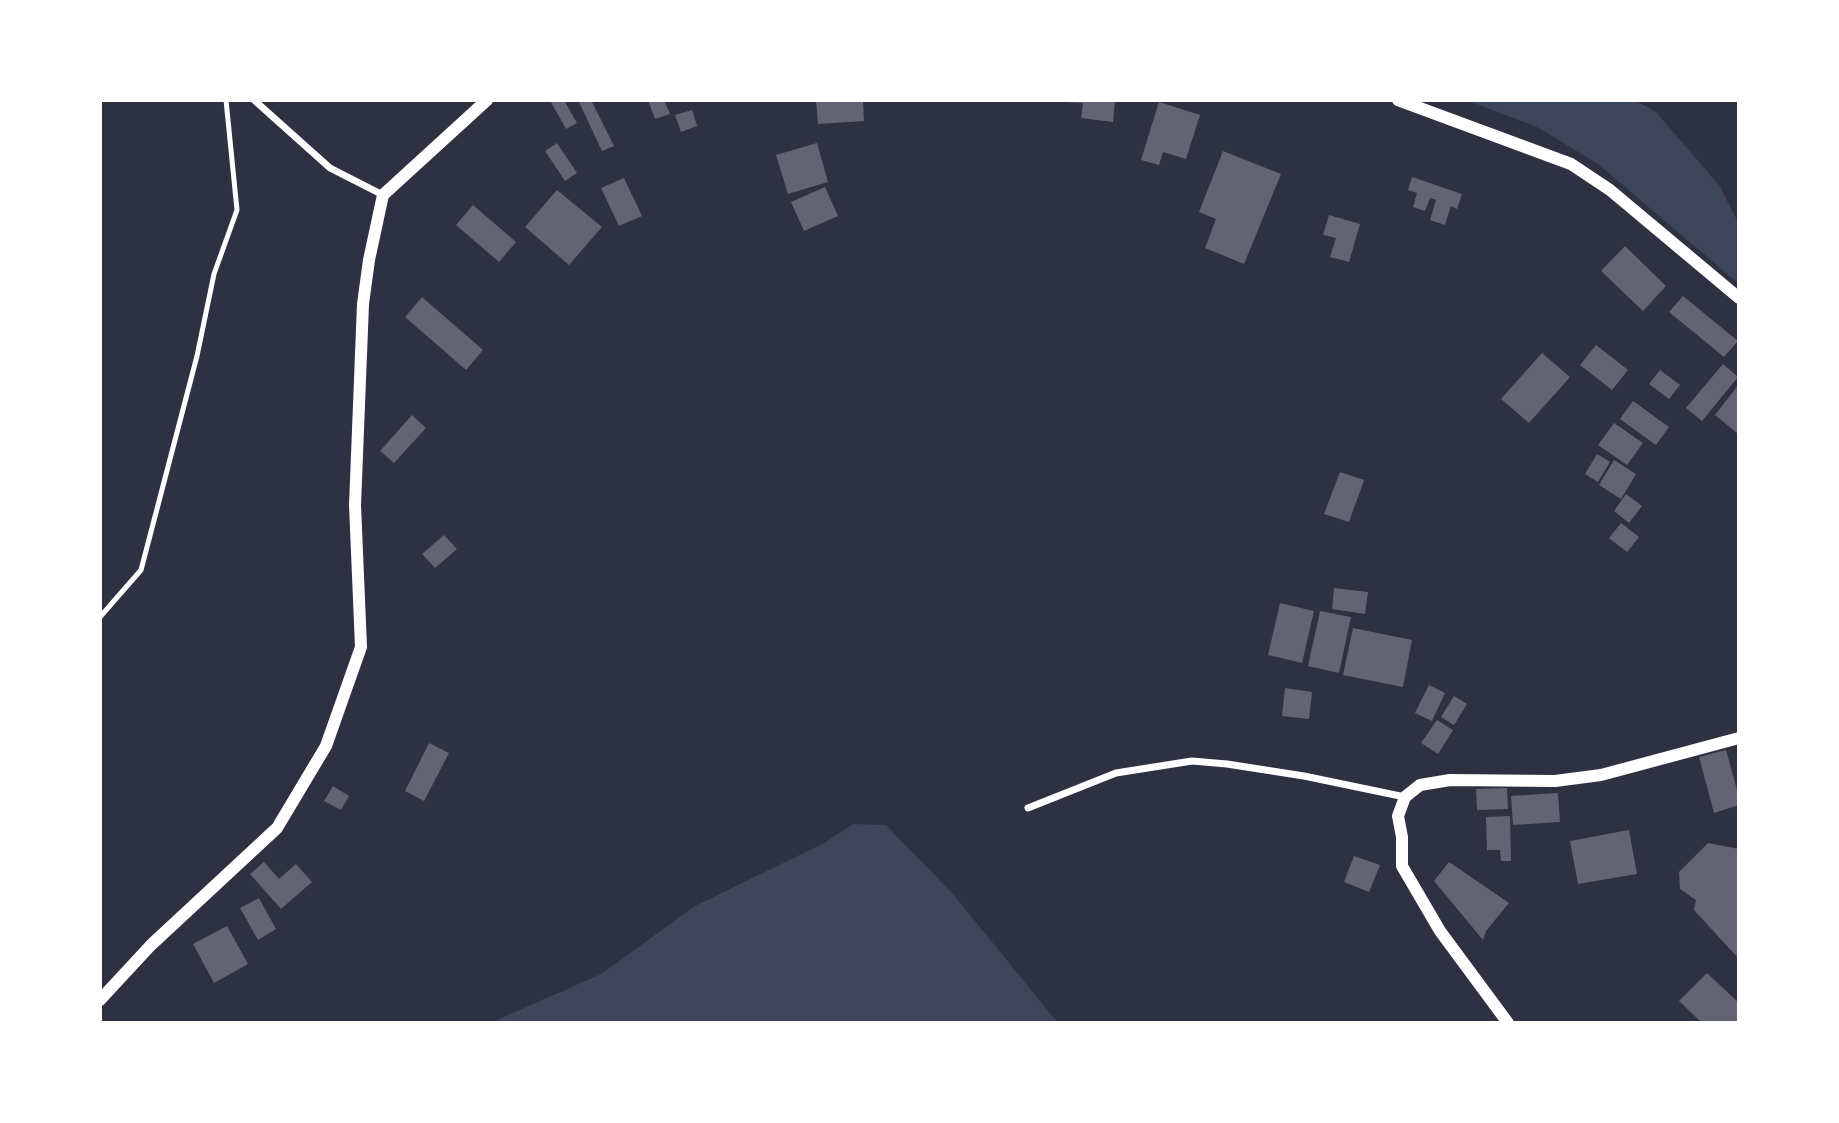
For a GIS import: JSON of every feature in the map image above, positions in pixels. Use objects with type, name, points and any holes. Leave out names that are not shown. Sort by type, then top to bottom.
[{"type":"street","points":[[254,100],[330,168],[383,195]]},
{"type":"street","points":[[100,1000],[150,945],[277,828],[326,746],[361,648],[355,505],[363,304],[383,195],[487,100]]},
{"type":"street","points":[[1398,100],[1571,164],[1610,190],[1739,298]]},
{"type":"street","points":[[1508,1023],[1440,932],[1402,866],[1402,837],[1398,816],[1405,797],[1420,785],[1450,780],[1555,781],[1601,775],[1739,738]]},
{"type":"street","points":[[1028,808],[1116,773],[1192,761],[1304,776],[1405,797]]},
{"type":"lane","points":[[100,617],[141,570],[197,356],[214,274],[237,210],[226,100]]},
{"type":"shaded area","points":[[1466,100],[1633,100],[1655,111],[1719,185],[1739,224],[1739,284],[1598,164],[1537,127]]},
{"type":"shaded area","points":[[853,824],[886,825],[953,894],[1058,1023],[490,1023],[601,974],[695,906],[824,843]]},
{"type":"building","points":[[564,100],[577,123],[566,129],[551,102]]},
{"type":"building","points":[[578,100],[591,100],[614,146],[602,151]]},
{"type":"building","points":[[648,100],[664,100],[670,114],[655,119]]},
{"type":"building","points":[[816,100],[863,100],[864,121],[818,124]]},
{"type":"building","points":[[1065,100],[1115,100],[1113,122],[1081,118],[1083,103]]},
{"type":"building","points":[[1159,102],[1200,115],[1186,159],[1163,152],[1159,165],[1141,160]]},
{"type":"building","points":[[692,110],[697,126],[681,132],[675,115]]},
{"type":"building","points":[[557,143],[577,173],[565,181],[545,151]]},
{"type":"building","points":[[817,143],[828,182],[788,194],[776,155]]},
{"type":"building","points":[[1223,151],[1281,174],[1244,264],[1205,248],[1216,219],[1199,212]]},
{"type":"building","points":[[1412,177],[1462,194],[1457,209],[1451,206],[1445,225],[1430,220],[1436,200],[1430,198],[1425,211],[1413,207],[1417,193],[1408,190]]},
{"type":"building","points":[[624,178],[642,216],[619,226],[601,188]]},
{"type":"building","points":[[825,187],[838,216],[804,231],[791,202]]},
{"type":"building","points":[[557,190],[602,227],[569,265],[525,227]]},
{"type":"building","points":[[473,205],[516,242],[499,262],[456,225]]},
{"type":"building","points":[[1329,215],[1360,224],[1349,262],[1330,257],[1336,238],[1323,235]]},
{"type":"building","points":[[1625,246],[1666,286],[1643,311],[1601,271]]},
{"type":"building","points":[[1683,296],[1738,341],[1724,357],[1669,312]]},
{"type":"building","points":[[422,297],[483,350],[466,370],[405,317]]},
{"type":"building","points":[[1596,345],[1628,370],[1612,390],[1580,365]]},
{"type":"building","points":[[1542,353],[1570,377],[1529,423],[1501,399]]},
{"type":"building","points":[[1723,364],[1738,377],[1702,421],[1686,408]]},
{"type":"building","points":[[1660,370],[1680,385],[1669,399],[1649,384]]},
{"type":"building","points":[[1739,384],[1739,430],[1737,433],[1715,415]]},
{"type":"building","points":[[1633,401],[1669,427],[1656,445],[1620,419]]},
{"type":"building","points":[[412,415],[426,428],[394,463],[380,451]]},
{"type":"building","points":[[1614,423],[1643,443],[1627,465],[1598,445]]},
{"type":"building","points":[[1597,454],[1610,462],[1598,482],[1585,474]]},
{"type":"building","points":[[1614,460],[1636,474],[1621,499],[1599,485]]},
{"type":"building","points":[[1340,472],[1364,480],[1349,522],[1324,514]]},
{"type":"building","points":[[1626,494],[1642,506],[1629,523],[1614,511]]},
{"type":"building","points":[[1621,523],[1639,537],[1627,552],[1609,538]]},
{"type":"building","points":[[444,535],[457,549],[435,568],[422,554]]},
{"type":"building","points":[[1334,588],[1368,592],[1365,614],[1332,609]]},
{"type":"building","points":[[1280,603],[1314,611],[1302,663],[1268,655]]},
{"type":"building","points":[[1320,611],[1351,617],[1339,673],[1308,666]]},
{"type":"building","points":[[1353,628],[1412,640],[1403,687],[1343,675]]},
{"type":"building","points":[[1429,685],[1445,693],[1432,721],[1415,713]]},
{"type":"building","points":[[1285,688],[1312,692],[1309,719],[1282,716]]},
{"type":"building","points":[[1454,696],[1467,704],[1454,725],[1441,717]]},
{"type":"building","points":[[1437,720],[1453,730],[1438,754],[1421,743]]},
{"type":"building","points":[[429,743],[449,753],[424,801],[405,791]]},
{"type":"building","points":[[1726,750],[1739,805],[1714,813],[1699,757]]},
{"type":"building","points":[[333,786],[349,796],[341,810],[324,801]]},
{"type":"building","points":[[1507,788],[1508,809],[1477,810],[1476,789]]},
{"type":"building","points":[[1558,793],[1560,822],[1513,825],[1511,796]]},
{"type":"building","points":[[1510,816],[1511,861],[1501,861],[1500,850],[1487,850],[1486,817]]},
{"type":"building","points":[[1629,830],[1637,874],[1578,884],[1570,841]]},
{"type":"building","points":[[1708,843],[1739,849],[1739,959],[1694,910],[1696,900],[1680,889],[1679,872]]},
{"type":"building","points":[[1354,856],[1380,865],[1369,892],[1344,882]]},
{"type":"building","points":[[264,862],[279,879],[296,864],[312,882],[281,909],[250,874]]},
{"type":"building","points":[[1449,862],[1509,903],[1486,931],[1483,940],[1434,881]]},
{"type":"building","points":[[259,898],[276,929],[258,940],[240,908]]},
{"type":"building","points":[[227,926],[248,964],[214,983],[193,944]]},
{"type":"building","points":[[1707,973],[1739,1003],[1739,1023],[1702,1023],[1679,1001]]}]
